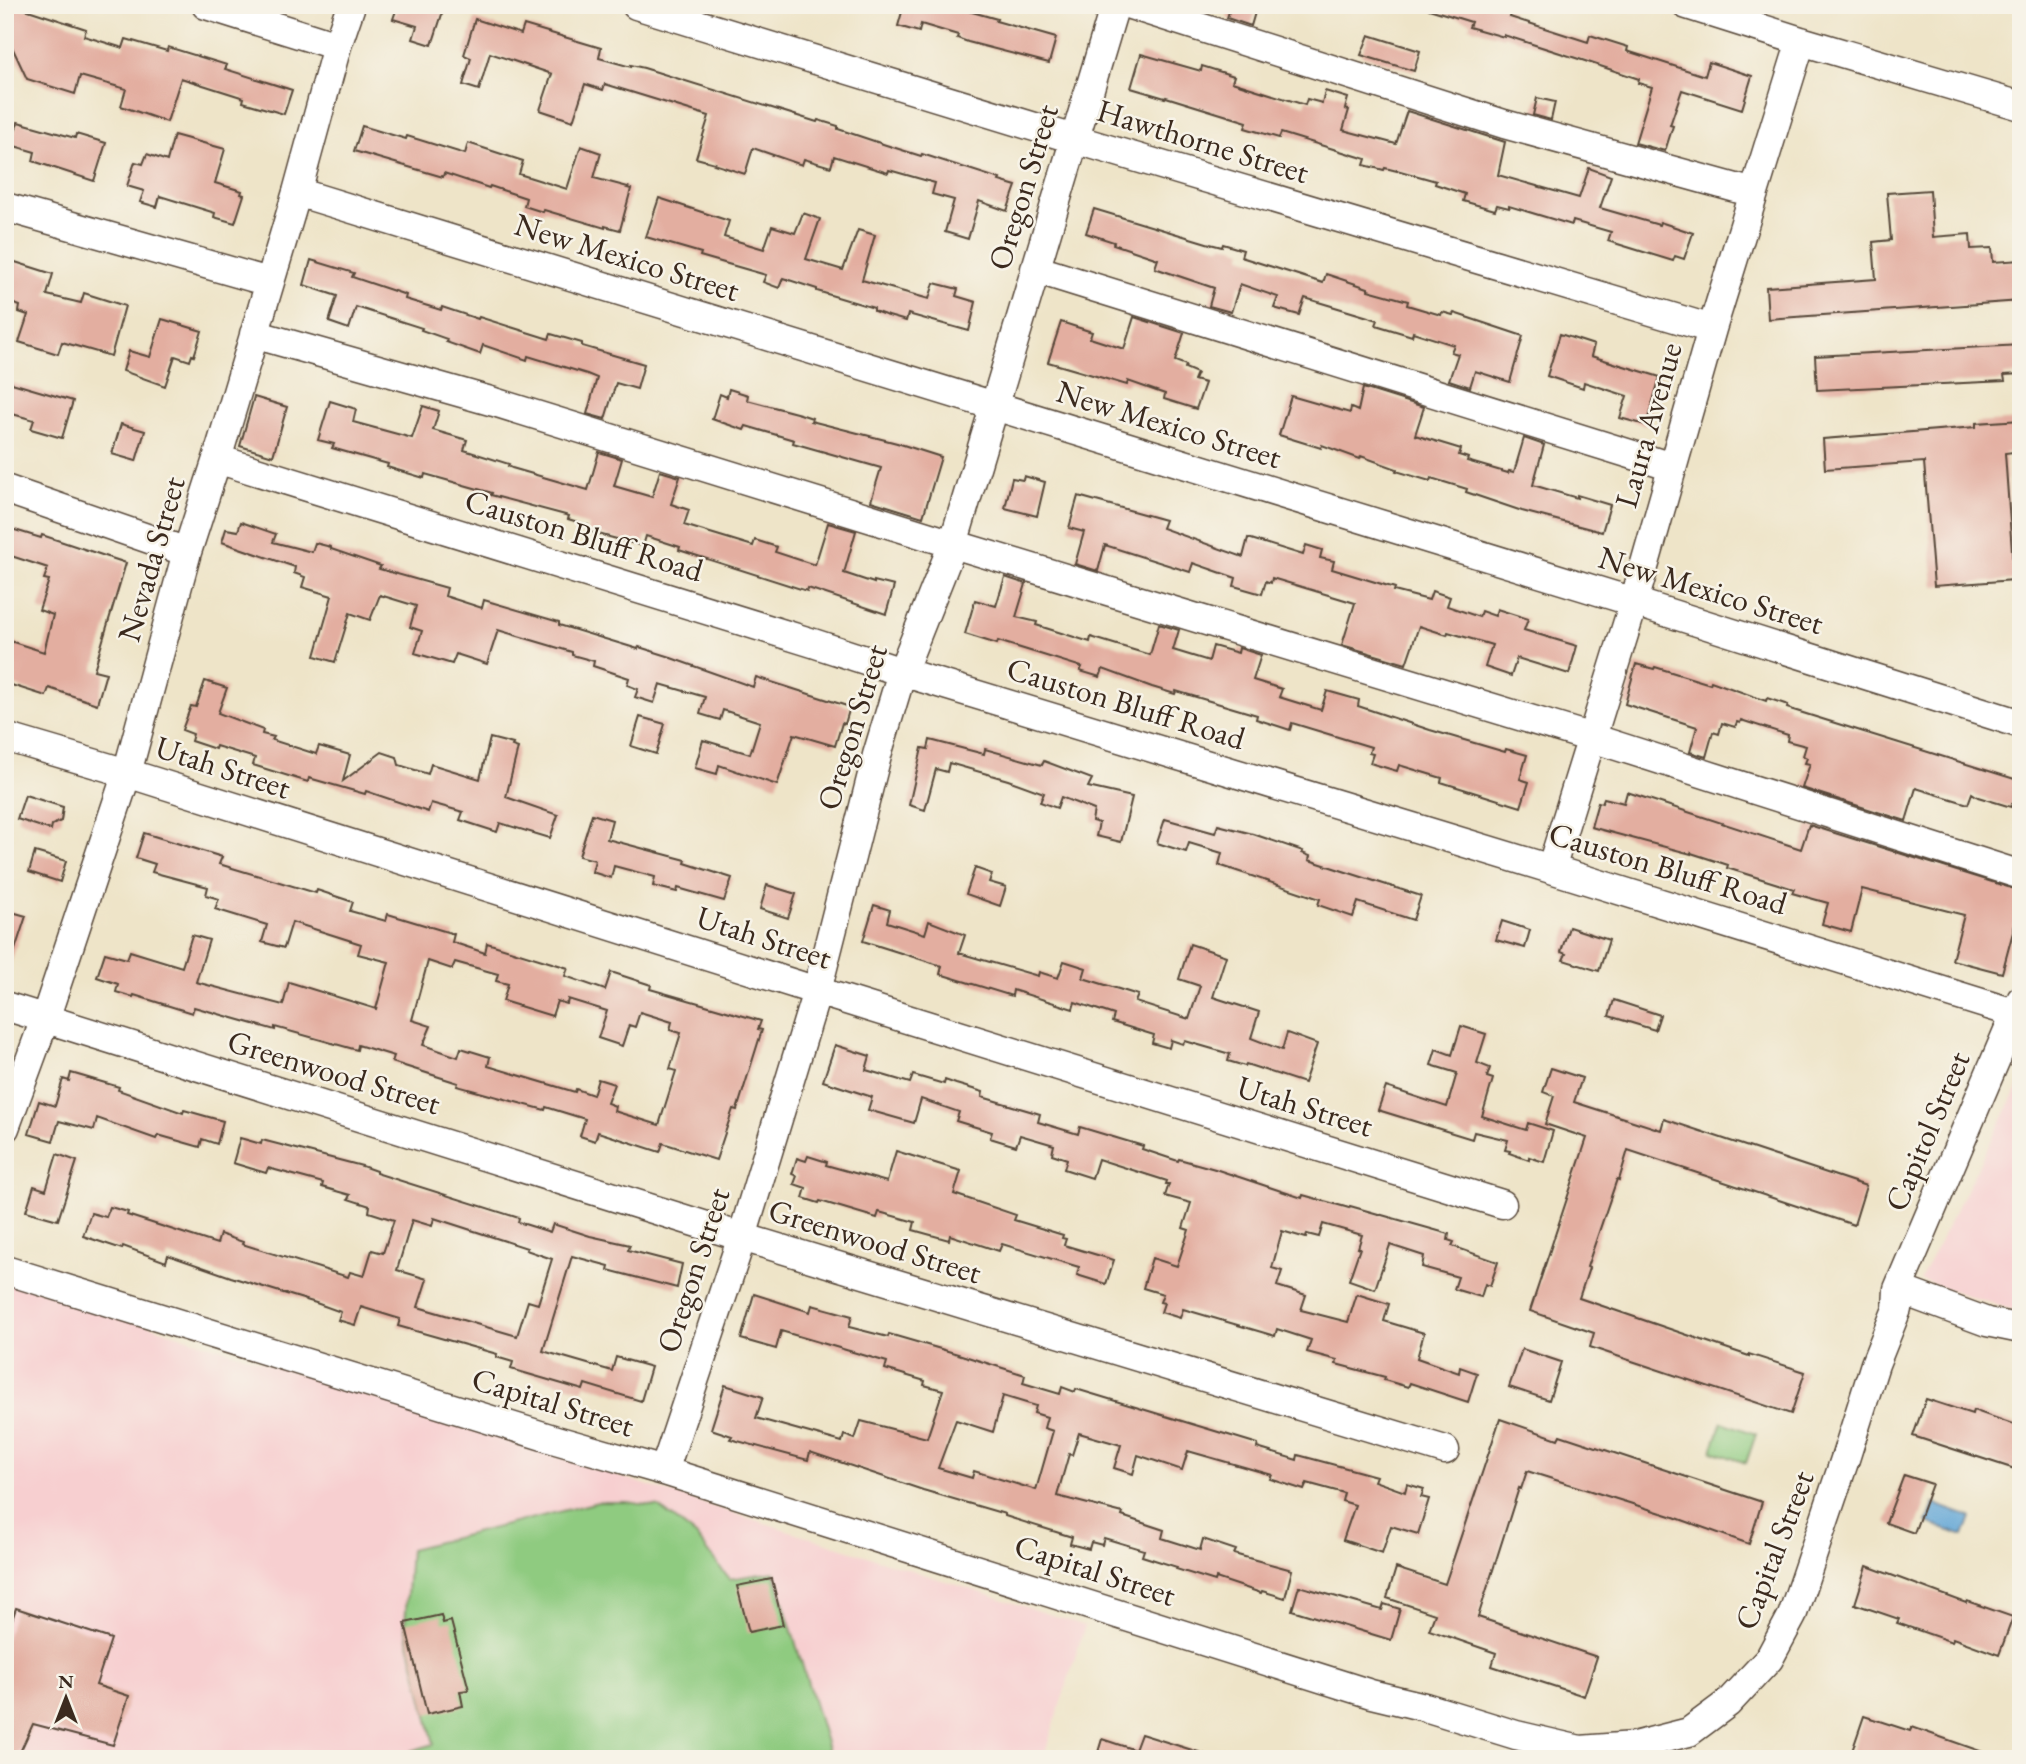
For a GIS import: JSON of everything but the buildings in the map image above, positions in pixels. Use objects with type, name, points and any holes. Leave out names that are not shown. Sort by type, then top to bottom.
[{"type":"street","points":[[206,5],[337,46]]},
{"type":"street","name":"Nevada Street","points":[[5,1128],[127,773],[187,552],[351,5]]},
{"type":"street","name":"Hawthorne Street","points":[[636,5],[1712,329]]},
{"type":"street","name":"Oregon Street","points":[[664,1471],[742,1237],[817,991],[877,754],[902,672],[953,544],[1115,5]]},
{"type":"street","points":[[1130,5],[1504,124],[1754,193]]},
{"type":"street","points":[[1687,5],[2021,107]]},
{"type":"street","name":"Laura Avenue","points":[[1551,869],[1634,602],[1712,329],[1801,41]]},
{"type":"street","name":"New Mexico Street","points":[[297,192],[1634,602],[2021,724]]},
{"type":"street","points":[[5,207],[269,282]]},
{"type":"street","points":[[1035,269],[1672,467]]},
{"type":"street","points":[[254,334],[494,402],[1592,738],[2021,875]]},
{"type":"street","name":"Causton Bluff Road","points":[[217,459],[902,672],[2017,1007]]},
{"type":"street","points":[[5,489],[187,552]]},
{"type":"street","name":"Utah Street","points":[[5,737],[1502,1204]]},
{"type":"street","name":"Greenwood Street","points":[[5,1006],[742,1237],[1445,1450]]},
{"type":"street","name":"Capitol Street","points":[[1898,1289],[2017,1007]]},
{"type":"street","name":"Capital Street","points":[[5,1270],[664,1471],[1371,1694],[1580,1750],[1634,1746],[1689,1732],[1728,1703],[1769,1659],[1796,1603],[1896,1308],[1898,1289]]},
{"type":"street","points":[[1898,1289],[1987,1322],[2021,1329]]},
{"type":"shaded area","points":[[2021,1082],[2021,1313],[1920,1280]]},
{"type":"shaded area","points":[[5,1279],[1085,1626],[1043,1759],[5,1759]]},
{"type":"green space","points":[[1722,1422],[1756,1434],[1746,1463],[1712,1451]]},
{"type":"green space","points":[[598,1502],[627,1502],[659,1507],[696,1536],[729,1579],[774,1572],[831,1759],[413,1759],[411,1751],[434,1744],[405,1626],[410,1549]]},
{"type":"water","points":[[1934,1504],[1971,1517],[1964,1536],[1927,1523]]}]
